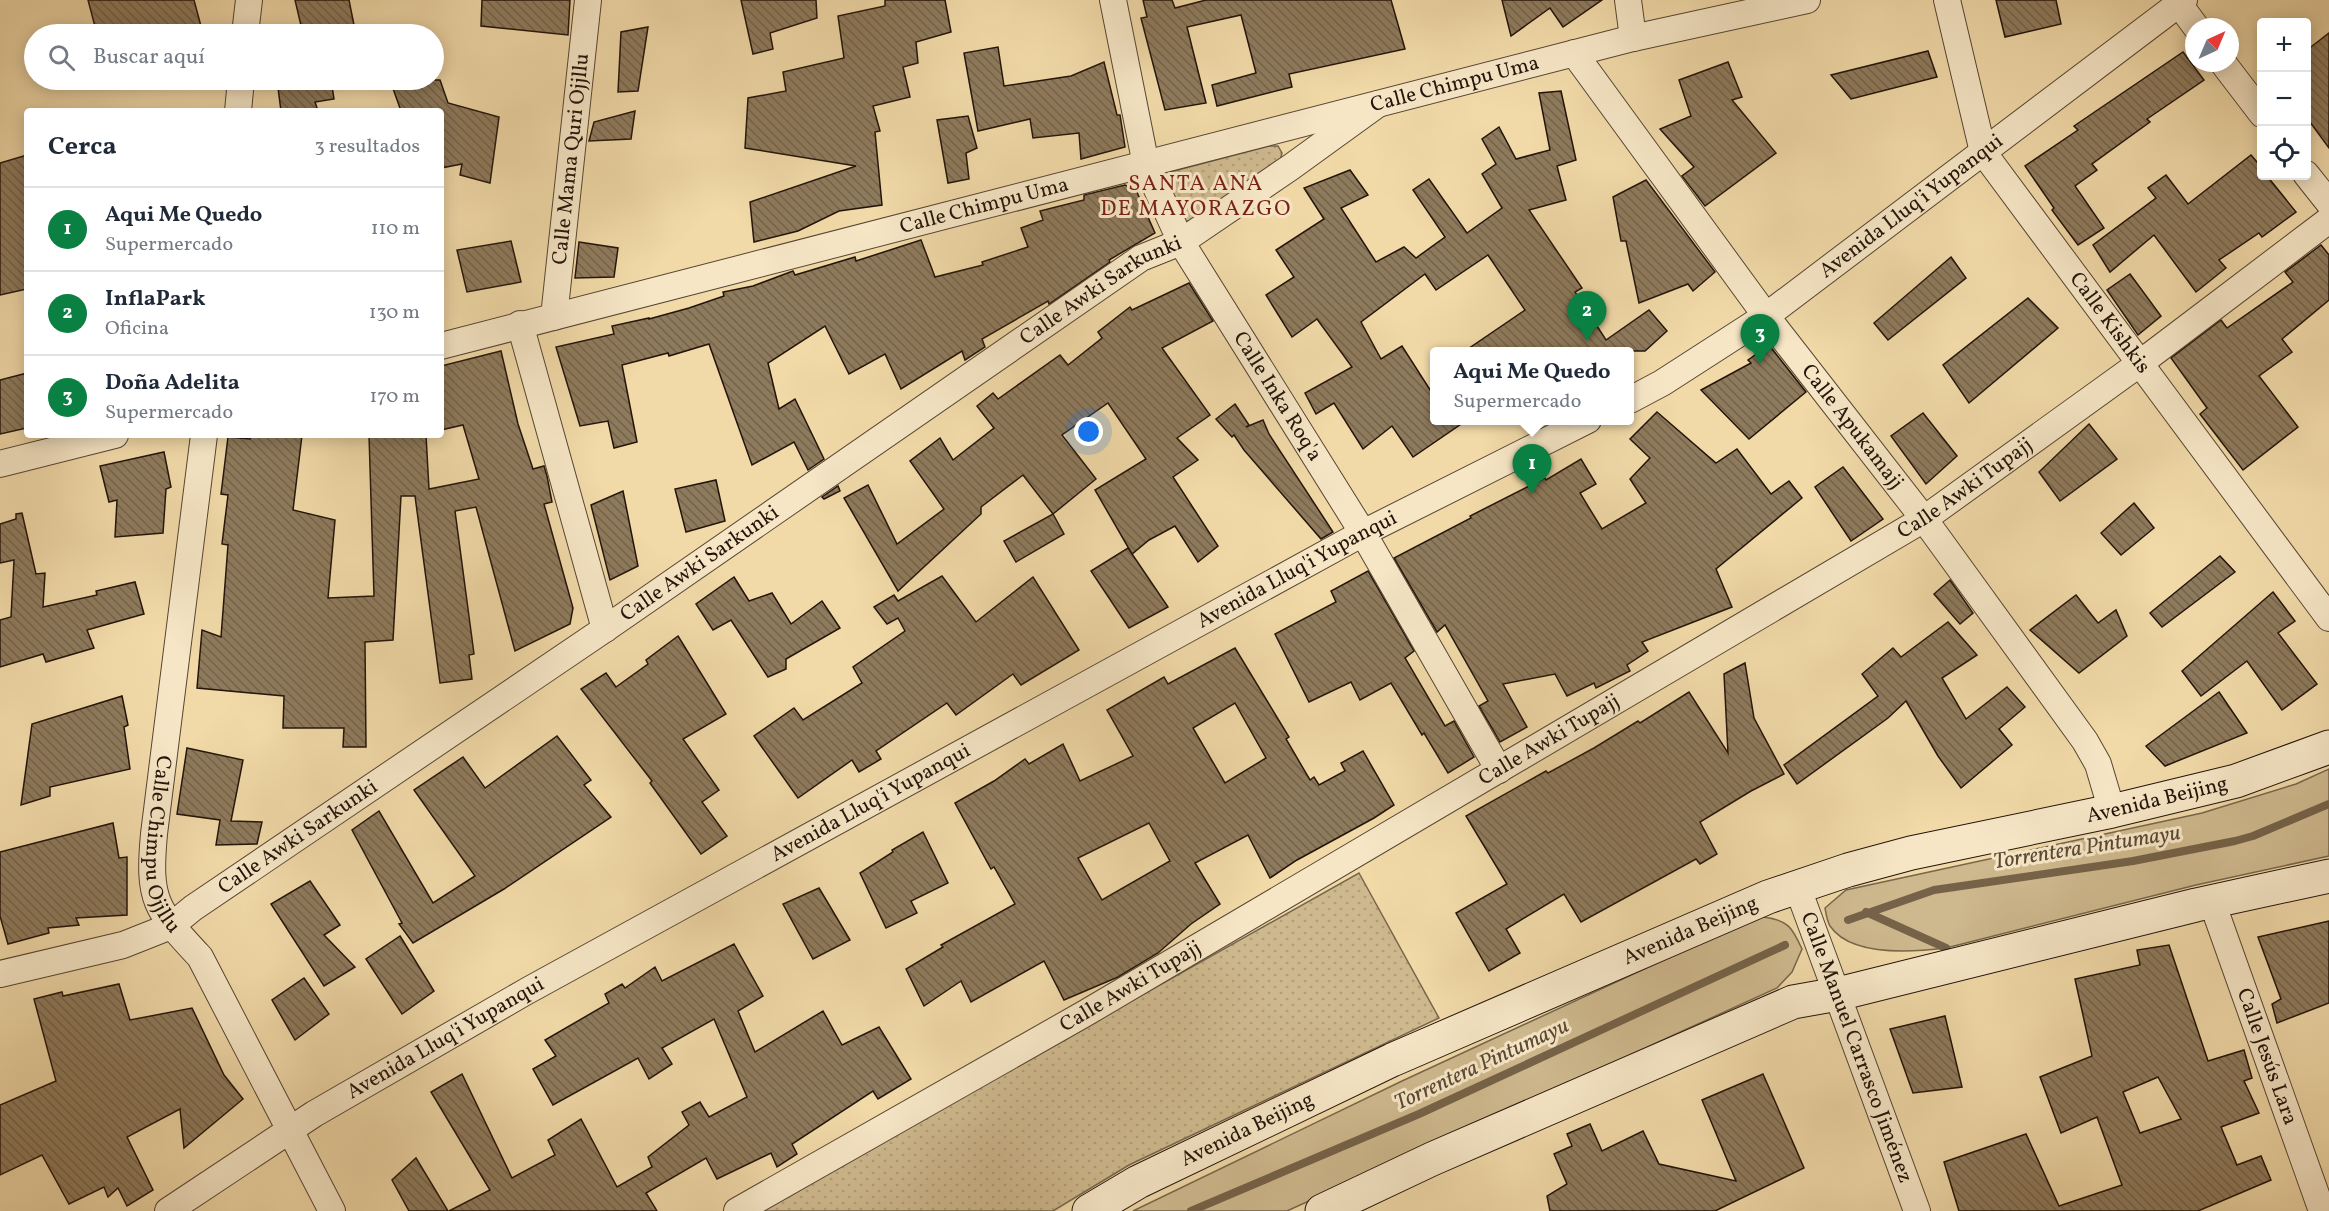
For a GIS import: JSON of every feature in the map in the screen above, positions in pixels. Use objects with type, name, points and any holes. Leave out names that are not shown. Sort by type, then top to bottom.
[{"type":"main road","name":"Avenida Beijing","points":[[1089,1211],[1138,1182],[1392,1060],[1738,908],[1797,886],[1911,853],[2112,811],[2236,781],[2329,747]]},
{"type":"main road","points":[[1325,1210],[1432,1159],[1793,1002],[1838,994],[2211,902],[2321,879]]},
{"type":"street","points":[[246,24],[249,0]]},
{"type":"street","name":"Calle Mama Quri Ojjllu","points":[[554,317],[588,0]]},
{"type":"street","name":"Calle Inka Roq'a","points":[[1113,0],[1146,165],[1181,242],[1363,534],[1499,770]]},
{"type":"street","points":[[1628,0],[1633,38]]},
{"type":"street","name":"Calle Chimpu Uma","points":[[444,345],[1633,38],[1807,0]]},
{"type":"street","name":"Calle Kishkis","points":[[1947,0],[1983,152],[2329,618]]},
{"type":"street","points":[[2182,2],[2191,18]]},
{"type":"street","name":"Avenida Lluq'i Yupanqui","points":[[1634,397],[1662,383],[1766,316],[2182,2]]},
{"type":"street","name":"Calle Apukamajj","points":[[1574,53],[1766,316],[1924,519],[2085,741],[2098,764],[2112,811]]},
{"type":"street","points":[[2230,72],[2257,107]]},
{"type":"street","points":[[238,108],[240,90]]},
{"type":"street","name":"Calle Awki Sarkunki","points":[[0,974],[123,945],[171,926],[193,908],[604,629],[1141,258],[1181,242],[1378,104]]},
{"type":"street","points":[[1272,132],[1283,136],[1291,144],[1294,155],[1291,166]]},
{"type":"street","points":[[2311,179],[2329,203]]},
{"type":"street","name":"Calle Awki Tupajj","points":[[737,1211],[1094,1008],[1924,519],[2139,364],[2329,220]]},
{"type":"street","points":[[520,324],[604,629]]},
{"type":"street","name":"Avenida Lluq'i Yupanqui","points":[[168,1211],[314,1114],[527,991],[1363,534],[1578,425]]},
{"type":"street","points":[[0,464],[103,438]]},
{"type":"street","name":"Calle Chimpu Ojjllu","points":[[204,438],[152,856],[152,883],[159,906],[171,926],[200,957],[332,1211]]},
{"type":"street","name":"Calle Manuel Carrasco Jiménez","points":[[1797,886],[1917,1211]]},
{"type":"street","name":"Calle Jesús Lara","points":[[2211,902],[2322,1211]]},
{"type":"shaded area","points":[[1269,146],[1278,146],[1282,153],[1280,161],[1193,221],[1184,221],[1165,179],[1170,172]]},
{"type":"shaded area","points":[[2329,769],[2329,856],[2196,885],[1946,948],[1901,951],[1867,948],[1840,936],[1827,920],[1825,908],[1846,890],[2202,813],[2296,784]]},
{"type":"shaded area","points":[[1359,873],[1439,1018],[1129,1165],[1053,1211],[758,1211]]},
{"type":"shaded area","points":[[1763,917],[1778,920],[1788,926],[1802,949],[1792,972],[1777,988],[1287,1211],[1133,1211],[1402,1081],[1746,922]]},
{"type":"building","points":[[88,0],[194,0],[200,24],[94,24]]},
{"type":"building","points":[[295,0],[349,0],[354,24],[301,24]]},
{"type":"building","points":[[482,0],[570,0],[568,35],[481,26]]},
{"type":"building","points":[[741,0],[816,0],[817,18],[770,33],[773,49],[753,54]]},
{"type":"building","points":[[885,0],[945,0],[951,32],[916,42],[918,63],[903,67],[910,97],[873,106],[880,131],[875,132],[882,205],[839,211],[798,231],[754,242],[750,202],[856,166],[745,148],[748,98],[786,91],[783,72],[844,58],[838,16],[885,6]]},
{"type":"building","points":[[1143,0],[1172,0],[1175,8],[1206,0],[1391,0],[1405,49],[1289,74],[1292,87],[1217,106],[1212,85],[1256,73],[1241,15],[1187,27],[1206,103],[1165,110],[1141,18],[1147,17]]},
{"type":"building","points":[[1502,0],[1602,0],[1563,27],[1550,8],[1511,36]]},
{"type":"building","points":[[1996,0],[2056,0],[2061,24],[2005,37]]},
{"type":"building","points":[[648,27],[638,91],[618,92],[621,32]]},
{"type":"building","points":[[2329,33],[2329,148],[2311,123],[2311,47]]},
{"type":"building","points":[[998,47],[1004,86],[1071,76],[1104,62],[1117,115],[1120,115],[1125,147],[1081,159],[1079,133],[1033,138],[1030,119],[978,131],[964,53]]},
{"type":"building","points":[[1928,51],[1937,77],[1851,99],[1831,75]]},
{"type":"building","points":[[2183,52],[2185,72],[2198,72],[2204,80],[2147,119],[2150,122],[2092,164],[2097,170],[2075,186],[2104,228],[2078,245],[2052,210],[2054,208],[2025,166],[2078,130],[2074,126]]},
{"type":"building","points":[[1728,62],[1742,97],[1732,100],[1776,153],[1705,206],[1682,176],[1694,167],[1660,129],[1691,116],[1679,80]]},
{"type":"building","points":[[278,90],[333,90],[334,99],[315,102],[317,108],[281,108]]},
{"type":"building","points":[[394,90],[443,90],[448,103],[499,117],[490,183],[460,175],[462,164],[444,167],[444,108],[400,108]]},
{"type":"building","points":[[1561,91],[1576,160],[1557,166],[1566,200],[1529,210],[1582,288],[1575,292],[1606,340],[1649,310],[1667,331],[1645,351],[1634,351],[1634,347],[1471,347],[1525,310],[1488,255],[1436,290],[1425,274],[1361,322],[1381,359],[1402,346],[1430,390],[1430,425],[1460,425],[1413,457],[1392,426],[1363,449],[1334,403],[1316,414],[1305,393],[1352,367],[1317,319],[1292,337],[1266,295],[1294,277],[1276,250],[1324,219],[1304,188],[1350,170],[1368,195],[1341,208],[1376,262],[1404,247],[1416,258],[1445,237],[1413,190],[1429,179],[1467,233],[1502,208],[1482,174],[1496,164],[1482,139],[1499,127],[1516,159],[1550,150],[1539,93]]},
{"type":"building","points":[[635,111],[631,139],[589,141],[594,122]]},
{"type":"building","points":[[968,116],[977,148],[966,153],[969,179],[948,183],[937,120]]},
{"type":"building","points":[[2251,155],[2257,162],[2257,180],[2270,180],[2296,212],[2262,237],[2259,233],[2219,260],[2226,268],[2196,292],[2154,235],[2110,272],[2093,245],[2156,198],[2148,188],[2166,175],[2188,204]]},
{"type":"building","points":[[24,156],[24,290],[0,295],[0,163]]},
{"type":"building","points":[[1646,180],[1715,272],[1693,291],[1688,284],[1639,303],[1626,241],[1621,241],[1613,197]]},
{"type":"building","points":[[1125,185],[1136,190],[1155,233],[1109,260],[1110,262],[1049,304],[1048,301],[982,339],[985,347],[965,360],[962,351],[901,389],[885,354],[849,374],[825,326],[768,363],[779,409],[795,399],[824,459],[808,470],[794,442],[752,465],[709,344],[669,356],[668,353],[622,365],[637,442],[614,448],[608,421],[580,426],[556,347],[614,334],[612,326],[689,308],[724,296],[723,292],[753,286],[793,271],[795,275],[855,257],[856,261],[921,240],[935,277],[983,265],[982,262],[1028,247],[1021,228],[1043,220],[1040,211],[1084,200],[1084,195]]},
{"type":"building","points":[[511,241],[521,282],[467,292],[457,250]]},
{"type":"building","points":[[579,242],[618,248],[614,277],[575,278]]},
{"type":"building","points":[[2321,245],[2329,255],[2329,300],[2282,339],[2292,352],[2259,376],[2298,427],[2243,470],[2200,414],[2207,408],[2171,358],[2221,320],[2227,328],[2293,282],[2285,272]]},
{"type":"building","points":[[1951,257],[1966,278],[1888,340],[1874,323]]},
{"type":"building","points":[[2130,274],[2161,316],[2138,335],[2107,290]]},
{"type":"building","points":[[1189,283],[1213,321],[1162,348],[1210,415],[1177,438],[1198,460],[1173,477],[1218,546],[1198,562],[1175,526],[1149,540],[1132,554],[1095,490],[1146,459],[1108,403],[1062,435],[1096,479],[1053,514],[1023,475],[981,507],[981,514],[898,591],[844,498],[868,485],[897,544],[944,509],[910,461],[940,438],[953,460],[994,428],[977,406],[993,393],[998,399],[1060,355],[1068,365],[1102,338],[1098,332],[1130,307],[1132,310]]},
{"type":"building","points":[[2028,298],[2058,328],[1969,403],[1943,365]]},
{"type":"building","points":[[1769,345],[1806,392],[1749,439],[1701,390],[1751,363],[1748,360]]},
{"type":"building","points":[[501,351],[518,424],[533,469],[544,466],[547,476],[552,502],[544,504],[573,608],[570,624],[515,651],[476,507],[455,511],[474,654],[469,655],[472,679],[440,683],[415,496],[401,496],[393,640],[365,642],[366,747],[343,747],[344,728],[283,728],[284,696],[197,688],[202,630],[221,637],[228,545],[222,544],[228,495],[221,494],[228,438],[302,438],[293,510],[335,520],[328,598],[374,596],[369,438],[426,438],[429,489],[479,479],[463,425],[444,429],[444,365]]},
{"type":"building","points":[[24,374],[24,429],[0,434],[0,380]]},
{"type":"building","points":[[1235,404],[1249,425],[1246,427],[1263,420],[1269,434],[1333,532],[1321,539],[1244,450],[1234,435],[1232,437],[1216,419]]},
{"type":"building","points":[[1657,412],[1716,463],[1737,449],[1771,494],[1789,481],[1802,498],[1716,569],[1732,607],[1642,642],[1648,651],[1627,665],[1630,671],[1596,688],[1594,683],[1567,696],[1555,674],[1503,684],[1527,727],[1500,742],[1479,706],[1488,701],[1445,625],[1437,632],[1394,558],[1471,518],[1470,516],[1545,478],[1546,480],[1581,459],[1596,484],[1580,493],[1602,529],[1646,503],[1630,479],[1650,458],[1630,439]]},
{"type":"building","points":[[1923,413],[1957,456],[1926,484],[1891,436]]},
{"type":"building","points":[[2089,424],[2117,459],[2060,501],[2039,472]]},
{"type":"building","points":[[164,452],[171,487],[166,489],[163,533],[115,537],[117,500],[109,502],[100,466]]},
{"type":"building","points":[[1843,467],[1883,519],[1851,541],[1815,487]]},
{"type":"building","points":[[716,480],[725,521],[686,532],[675,489]]},
{"type":"building","points":[[838,486],[840,491],[824,499],[822,497]]},
{"type":"building","points":[[623,491],[638,566],[610,580],[591,505]]},
{"type":"building","points":[[2134,503],[2154,528],[2121,555],[2101,533]]},
{"type":"building","points":[[22,513],[36,574],[45,573],[43,607],[97,595],[96,591],[135,582],[144,614],[87,630],[94,648],[46,662],[43,654],[0,667],[0,620],[11,617],[14,560],[0,563],[0,524],[16,519],[16,514]]},
{"type":"building","points":[[1053,514],[1064,534],[1016,562],[1004,541]]},
{"type":"building","points":[[1128,548],[1168,607],[1129,628],[1091,571]]},
{"type":"building","points":[[2220,556],[2235,572],[2162,627],[2150,613]]},
{"type":"building","points":[[1368,571],[1414,651],[1405,658],[1445,726],[1454,721],[1474,757],[1448,773],[1391,683],[1360,700],[1351,682],[1309,702],[1275,634],[1336,602],[1331,591]]},
{"type":"building","points":[[942,576],[976,622],[1033,577],[1079,650],[1021,685],[1013,674],[956,715],[947,703],[876,751],[881,759],[859,772],[852,760],[798,798],[754,736],[794,708],[803,720],[862,683],[853,667],[905,631],[898,618],[887,624],[874,607],[894,595],[898,601]]},
{"type":"building","points":[[734,577],[749,601],[772,593],[791,624],[822,601],[840,628],[786,659],[786,669],[768,677],[731,620],[713,630],[696,604]]},
{"type":"building","points":[[1950,580],[1973,613],[1960,624],[1934,594]]},
{"type":"building","points":[[2273,592],[2295,621],[2278,633],[2317,684],[2282,710],[2247,661],[2201,696],[2182,671]]},
{"type":"building","points":[[2076,595],[2098,623],[2116,610],[2127,636],[2079,673],[2030,630]]},
{"type":"building","points":[[1948,622],[1977,655],[1942,678],[1966,719],[2007,687],[2025,707],[1999,729],[2012,745],[1961,788],[1938,756],[1906,701],[1888,718],[1797,784],[1784,765],[1878,696],[1862,674],[1893,648],[1901,657]]},
{"type":"building","points":[[678,636],[726,714],[683,739],[719,790],[702,802],[727,836],[701,854],[650,783],[652,781],[581,689],[606,673],[616,687],[648,664],[646,660]]},
{"type":"building","points":[[1235,648],[1289,737],[1286,739],[1310,780],[1314,777],[1319,785],[1345,771],[1341,763],[1363,751],[1394,805],[1297,860],[1270,878],[1248,835],[1195,863],[1220,904],[1191,924],[1158,953],[1118,977],[1064,1000],[1044,961],[971,1002],[961,981],[924,1006],[906,969],[943,947],[941,945],[1015,904],[994,867],[991,869],[955,803],[994,781],[1025,759],[1029,764],[1063,744],[1080,781],[1133,756],[1107,710],[1164,677],[1168,684]],"holes":[[[1235,703],[1266,758],[1225,783],[1193,728]],[[1149,823],[1170,861],[1102,900],[1078,858]]]},
{"type":"building","points":[[1745,663],[1754,718],[1784,774],[1700,822],[1717,854],[1700,864],[1696,859],[1581,922],[1564,894],[1506,929],[1520,953],[1489,971],[1456,913],[1507,884],[1466,816],[1546,771],[1548,773],[1594,748],[1638,721],[1640,723],[1689,692],[1728,753],[1724,674]]},
{"type":"building","points":[[2219,692],[2247,733],[2165,766],[2146,746]]},
{"type":"building","points":[[122,696],[128,725],[124,727],[130,769],[50,787],[50,796],[21,805],[32,724]]},
{"type":"building","points":[[557,736],[591,780],[584,785],[611,817],[504,889],[413,943],[399,924],[402,923],[352,830],[379,811],[433,903],[475,876],[414,790],[463,757],[485,788]]},
{"type":"building","points":[[187,748],[243,760],[231,821],[262,822],[257,844],[216,845],[220,820],[177,814]]},
{"type":"building","points":[[113,823],[119,858],[127,857],[127,915],[76,918],[79,925],[48,928],[49,933],[8,944],[0,916],[0,852]]},
{"type":"building","points":[[923,832],[948,883],[911,901],[917,913],[886,928],[860,873],[893,852],[892,850]]},
{"type":"building","points":[[310,881],[340,925],[324,935],[355,967],[324,986],[271,904]]},
{"type":"building","points":[[819,888],[850,940],[813,959],[783,904]]},
{"type":"building","points":[[2329,921],[2329,1003],[2277,1023],[2272,1004],[2281,999],[2258,937]]},
{"type":"building","points":[[400,936],[434,991],[402,1014],[366,959]]},
{"type":"building","points":[[734,944],[763,996],[738,1011],[755,1052],[823,1011],[842,1045],[879,1027],[911,1079],[878,1099],[873,1091],[792,1144],[797,1154],[777,1167],[771,1153],[717,1179],[706,1158],[646,1193],[657,1211],[449,1211],[490,1190],[431,1092],[462,1074],[512,1178],[555,1155],[548,1140],[581,1119],[617,1187],[652,1167],[648,1157],[689,1125],[682,1112],[700,1102],[709,1117],[747,1097],[714,1019],[662,1048],[672,1064],[649,1079],[638,1058],[553,1105],[533,1069],[556,1056],[545,1040],[609,1003],[605,994],[622,984],[625,988],[655,967],[662,981]]},
{"type":"building","points":[[2169,945],[2208,1061],[2244,1050],[2252,1078],[2244,1081],[2259,1113],[2221,1127],[2237,1165],[2261,1156],[2271,1180],[2198,1211],[1959,1211],[1944,1162],[2026,1134],[2059,1206],[2122,1185],[2097,1117],[2061,1133],[2040,1077],[2092,1056],[2075,979],[2140,965],[2137,950]],"holes":[[[2158,1077],[2181,1119],[2140,1133],[2123,1092]]]},
{"type":"building","points":[[304,978],[329,1014],[295,1040],[272,1000]]},
{"type":"building","points":[[119,984],[130,1020],[192,1008],[224,1075],[243,1099],[184,1148],[180,1109],[127,1137],[153,1190],[127,1206],[118,1188],[108,1197],[104,1187],[69,1204],[42,1155],[0,1175],[0,1105],[56,1081],[34,999],[62,992],[63,996]]},
{"type":"building","points":[[1945,1016],[1962,1087],[1913,1093],[1890,1029]]},
{"type":"building","points":[[1763,1074],[1804,1168],[1715,1211],[1550,1211],[1547,1196],[1567,1184],[1554,1154],[1572,1146],[1567,1134],[1590,1124],[1602,1151],[1643,1131],[1659,1164],[1736,1181],[1702,1100]]},
{"type":"building","points":[[416,1158],[448,1211],[409,1211],[392,1180]]},
{"type":"waterway","name":"Torrentera Pintumayu","points":[[1848,920],[1934,890],[2133,861],[2235,841],[2253,836],[2329,804]]},
{"type":"waterway","points":[[1866,912],[1946,948]]},
{"type":"waterway","name":"Torrentera Pintumayu","points":[[1191,1211],[1419,1114],[1785,945]]},
{"type":"place","name":"InflaPark","points":[[1587,341]]},
{"type":"place","name":"Doña Adelita","points":[[1760,364]]},
{"type":"place","name":"Aqui Me Quedo","points":[[1532,494]]},
{"type":"district","name":"SANTA ANA DE MAYORAZGO","points":[[1196,196]]}]
